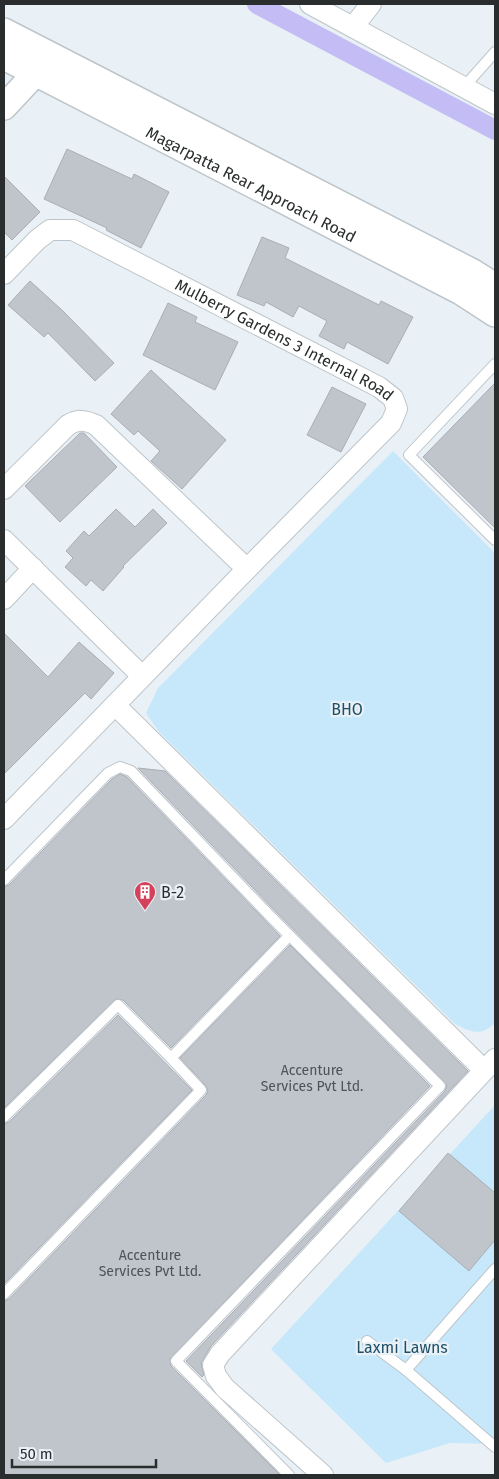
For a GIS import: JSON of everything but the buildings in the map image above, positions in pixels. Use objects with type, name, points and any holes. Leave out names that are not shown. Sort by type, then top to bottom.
[{"type":"street","points":[[310,4],[495,104]]},
{"type":"street","points":[[353,27],[372,4]]},
{"type":"street","name":"Magarpatta Rear Approach Road","points":[[5,41],[44,65],[461,292],[495,314]]},
{"type":"street","points":[[4,107],[44,65]]},
{"type":"street","name":"Magarpatta Rear Approach Road","points":[[44,65],[473,272],[495,286]]},
{"type":"street","name":"Mulberry Gardens 3 Internal Road","points":[[4,274],[37,240],[50,230],[73,230],[379,387],[392,398],[397,409],[391,423],[246,569],[4,819]]},
{"type":"street","points":[[4,489],[68,425],[76,420],[86,421],[96,425],[246,569]]},
{"type":"street","points":[[4,540],[142,676]]},
{"type":"street","points":[[4,599],[33,568]]},
{"type":"street","points":[[115,705],[490,1064],[220,1354],[214,1365],[216,1376],[225,1388],[322,1475]]},
{"type":"lane","points":[[464,87],[495,52]]},
{"type":"lane","points":[[495,364],[409,455],[495,540]]},
{"type":"lane","points":[[4,880],[108,773],[120,767],[132,771],[289,936],[440,1086],[176,1361],[289,1475]]},
{"type":"lane","points":[[171,1058],[289,936]]},
{"type":"lane","points":[[4,1117],[118,1005],[201,1090],[4,1294]]},
{"type":"lane","points":[[406,1370],[495,1269]]},
{"type":"lane","points":[[367,1341],[406,1370],[495,1447]]},
{"type":"green space","name":"BHO","points":[[393,451],[495,553],[495,1023],[480,1032],[471,1031],[455,1024],[159,732],[146,713],[158,688]]},
{"type":"green space","name":"Laxmi Lawns","points":[[495,1105],[495,1444],[450,1443],[386,1463],[271,1349]]},
{"type":"waterway","points":[[257,4],[495,130]]},
{"type":"place","name":"B-2","points":[[145,911]]}]
